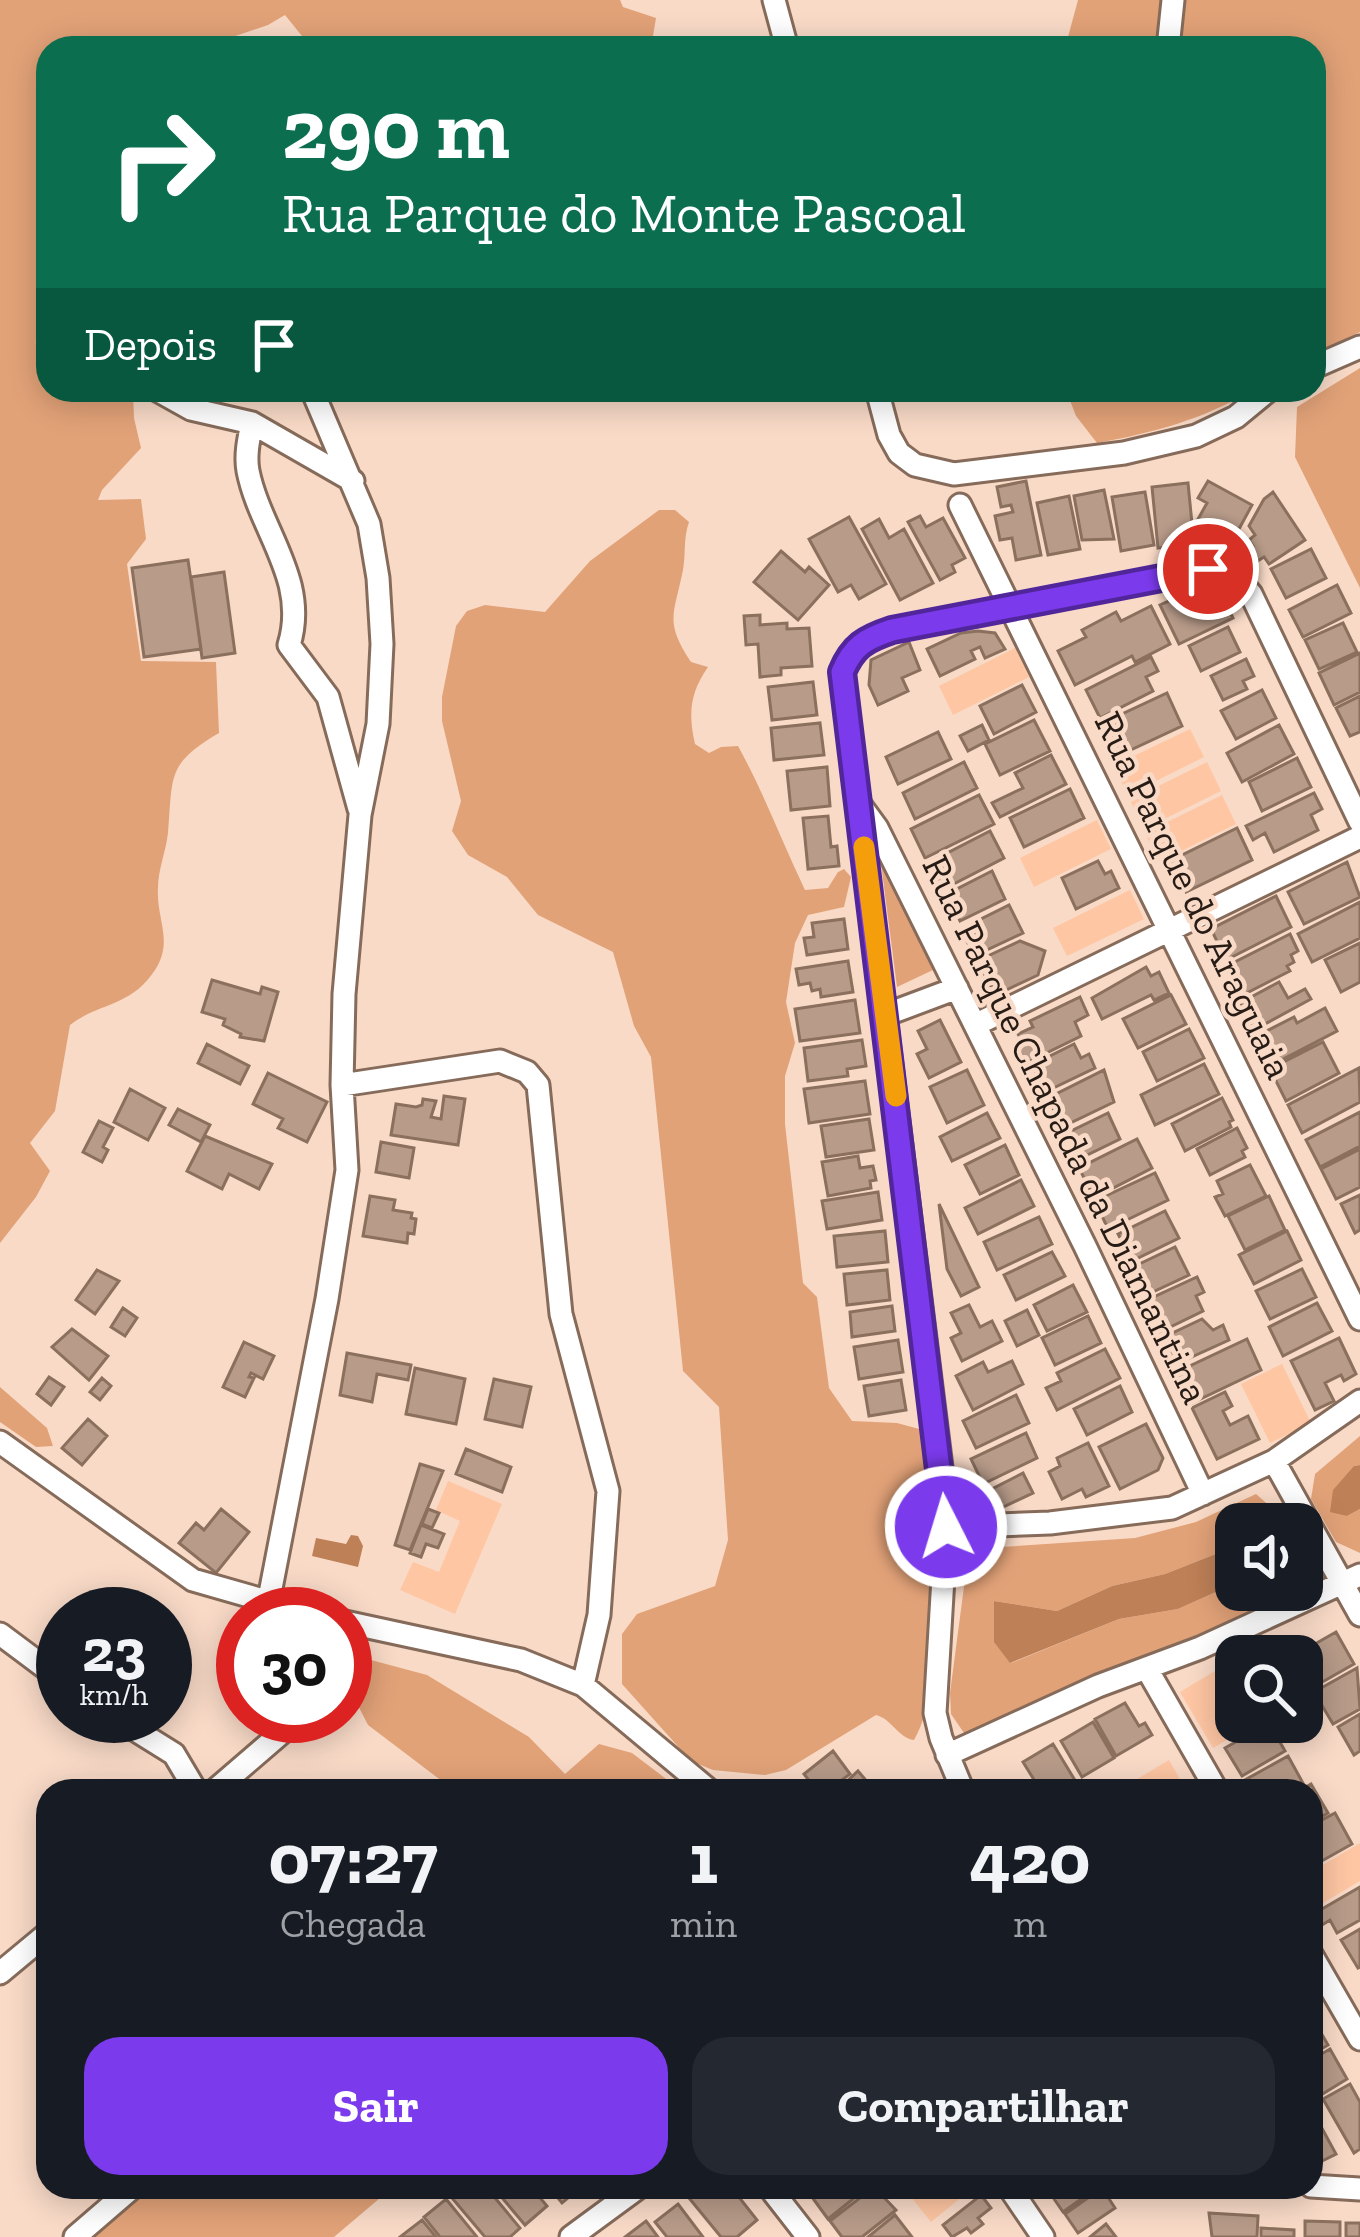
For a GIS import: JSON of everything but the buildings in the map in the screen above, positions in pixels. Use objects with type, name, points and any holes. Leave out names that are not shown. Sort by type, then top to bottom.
[{"type":"street","points":[[774,0],[784,36]]},
{"type":"street","points":[[1169,36],[1172,0]]},
{"type":"street","points":[[1326,362],[1360,347]]},
{"type":"street","points":[[178,402],[252,423],[353,481]]},
{"type":"street","points":[[271,1587],[347,1170],[344,994],[360,815],[378,724],[382,644],[369,524],[317,402]]},
{"type":"street","points":[[880,402],[899,453],[915,465],[954,474],[1124,453],[1196,436],[1236,417],[1248,402]]},
{"type":"street","points":[[252,423],[247,469],[294,594],[289,645],[328,697],[360,815]]},
{"type":"street","name":"Rua Parque do Araguaia","points":[[960,505],[1360,1319]]},
{"type":"street","points":[[958,1779],[947,1755],[934,1696],[946,1527],[842,672],[850,653],[866,638],[892,630],[1208,569],[1224,571],[1239,579],[1251,594],[1360,822]]},
{"type":"street","name":"Rua Parque Chapada da Diamantina","points":[[857,801],[877,827],[976,1024],[1203,1494]]},
{"type":"street","points":[[976,1024],[1360,837]]},
{"type":"street","points":[[885,1015],[957,988]]},
{"type":"street","points":[[342,1085],[500,1060],[527,1072],[538,1085],[561,1314],[608,1491],[598,1615],[583,1685]]},
{"type":"street","points":[[946,1527],[1172,1508],[1274,1461],[1360,1401]]},
{"type":"street","points":[[0,1442],[193,1580],[216,1587]]},
{"type":"street","points":[[1274,1461],[1351,1579],[1360,1615]]},
{"type":"street","points":[[947,1755],[1098,1685],[1147,1669],[1351,1579]]},
{"type":"street","points":[[372,1628],[521,1660],[583,1685],[696,1779]]},
{"type":"street","points":[[0,1634],[36,1661]]},
{"type":"street","points":[[1147,1669],[1210,1779]]},
{"type":"street","points":[[156,1743],[174,1754],[189,1779]]},
{"type":"street","points":[[228,1779],[270,1743]]},
{"type":"street","points":[[0,1973],[36,1943]]},
{"type":"street","points":[[1323,1975],[1360,2038]]},
{"type":"street","points":[[1323,2186],[1360,2188]]},
{"type":"street","points":[[75,2237],[119,2199]]},
{"type":"street","points":[[571,2237],[623,2199]]},
{"type":"street","points":[[779,2199],[808,2237]]},
{"type":"street","points":[[1018,2199],[1043,2237]]},
{"type":"shaded area","points":[[0,0],[620,0],[623,7],[656,18],[653,36],[302,36],[285,15],[235,36],[36,36],[36,402],[133,402],[141,448],[98,500],[141,499],[146,539],[127,564],[141,661],[216,662],[219,733],[189,754],[172,784],[158,881],[164,939],[161,959],[136,991],[70,1025],[55,1111],[30,1143],[50,1171],[0,1243]]},
{"type":"shaded area","points":[[1078,0],[1360,0],[1360,332],[1326,348],[1326,36],[1068,36]]},
{"type":"shaded area","points":[[1360,368],[1360,588],[1295,457],[1297,407],[1326,402],[1326,389]]},
{"type":"shaded area","points":[[1071,402],[1230,402],[1178,424],[1097,443]]},
{"type":"shaded area","points":[[659,510],[675,510],[689,522],[673,618],[691,662],[708,667],[692,704],[695,744],[709,753],[738,746],[805,890],[828,888],[844,869],[851,877],[844,907],[808,915],[795,943],[786,1002],[795,1043],[785,1076],[785,1124],[803,1283],[817,1297],[829,1388],[852,1421],[897,1423],[923,1430],[935,1498],[937,1634],[925,1713],[914,1740],[876,1715],[786,1770],[765,1775],[713,1770],[691,1761],[622,1684],[622,1634],[637,1614],[715,1586],[728,1540],[719,1407],[683,1371],[651,1057],[634,1026],[613,952],[538,915],[507,877],[468,855],[452,831],[461,801],[442,721],[456,626],[467,611],[485,605],[545,612],[590,561]]},
{"type":"shaded area","points":[[1015,648],[1029,677],[953,715],[939,686]]},
{"type":"shaded area","points":[[1190,729],[1204,757],[1128,795],[1113,766]]},
{"type":"shaded area","points":[[1207,762],[1221,791],[1144,829],[1130,800]]},
{"type":"shaded area","points":[[1222,795],[1236,824],[1159,862],[1145,833]]},
{"type":"shaded area","points":[[1097,820],[1111,849],[1034,887],[1020,858]]},
{"type":"shaded area","points":[[880,856],[933,970],[897,987]]},
{"type":"shaded area","points":[[1130,890],[1144,919],[1067,956],[1053,928]]},
{"type":"shaded area","points":[[1282,1364],[1311,1423],[1270,1443],[1241,1384]]},
{"type":"shaded area","points":[[0,1387],[47,1428],[53,1446],[36,1447],[0,1422]]},
{"type":"shaded area","points":[[1360,1436],[1360,1465],[1354,1466],[1347,1516],[1360,1509],[1360,1553],[1336,1542],[1323,1520],[1323,1503],[1311,1499],[1315,1474]]},
{"type":"shaded area","points":[[1360,1465],[1360,1509],[1347,1516],[1330,1512],[1333,1490]]},
{"type":"shaded area","points":[[448,1481],[502,1504],[455,1614],[400,1590],[413,1562],[439,1572],[460,1521],[436,1510]]},
{"type":"shaded area","points":[[1256,1494],[1266,1503],[1237,1503]]},
{"type":"shaded area","points":[[1215,1513],[1215,1554],[1165,1574],[1112,1586],[1057,1611],[994,1601],[1011,1663],[1119,1619],[1178,1609],[1215,1592],[1215,1611],[1270,1611],[986,1733],[964,1733],[951,1714],[950,1693],[965,1579],[972,1560],[987,1548],[1135,1538]]},
{"type":"shaded area","points":[[351,1535],[358,1536],[363,1546],[358,1567],[312,1556],[316,1538],[346,1544]]},
{"type":"shaded area","points":[[1215,1554],[1215,1592],[1178,1609],[1119,1619],[1010,1663],[994,1642],[994,1601],[1057,1611],[1112,1586],[1165,1574]]},
{"type":"shaded area","points":[[372,1660],[427,1675],[529,1737],[565,1774],[599,1744],[632,1753],[666,1779],[439,1779],[372,1728]]},
{"type":"shaded area","points":[[1215,1671],[1215,1743],[1221,1743],[1213,1748],[1180,1692]]},
{"type":"shaded area","points":[[1169,1760],[1180,1779],[1137,1779]]},
{"type":"shaded area","points":[[1360,1843],[1360,1881],[1323,1903],[1323,1865]]},
{"type":"shaded area","points":[[138,2199],[379,2199],[334,2237],[95,2237]]},
{"type":"shaded area","points":[[913,2199],[959,2199],[931,2222]]},
{"type":"slow traffic","points":[[864,847],[896,1096]]},
{"type":"route","points":[[946,1527],[842,672],[850,653],[866,638],[892,630],[1208,569]]}]
